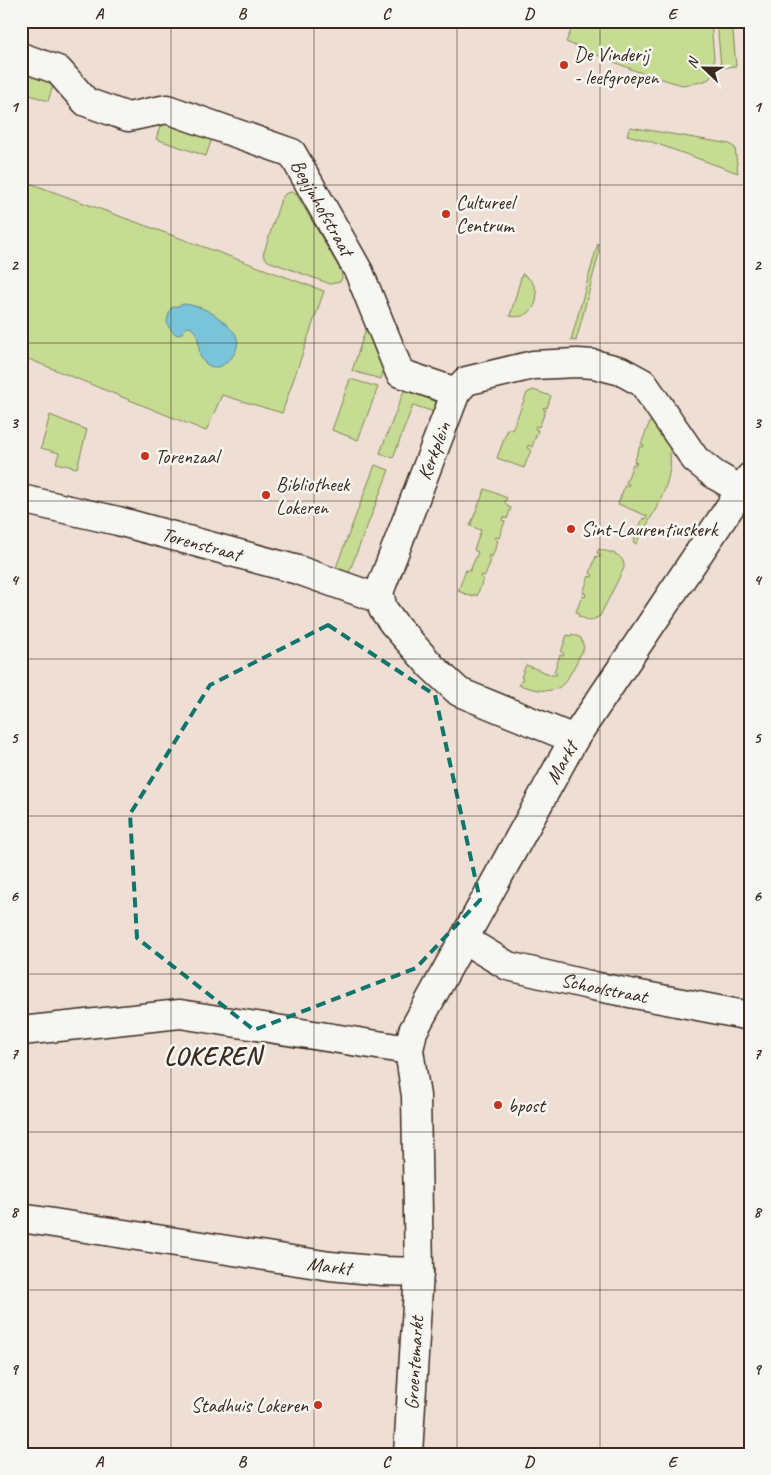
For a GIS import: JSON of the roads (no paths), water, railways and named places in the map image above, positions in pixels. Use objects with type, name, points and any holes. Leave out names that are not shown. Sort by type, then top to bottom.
[{"type":"street","name":"Begijnhofstraat","points":[[21,57],[58,70],[86,102],[111,111],[128,117],[167,109],[292,153],[359,272],[400,373],[456,392]]},
{"type":"street","points":[[456,392],[466,381],[533,365],[594,364],[621,371],[643,383],[695,459],[715,475],[745,484]]},
{"type":"street","name":"Kerkplein","points":[[380,599],[381,587],[456,392]]},
{"type":"street","name":"Markt","points":[[21,1218],[330,1266],[419,1272],[416,1096],[409,1050],[413,1031],[465,940],[574,739],[745,484]]},
{"type":"street","name":"Torenstraat","points":[[21,499],[118,521],[298,570],[380,599]]},
{"type":"street","points":[[380,599],[383,609],[394,624],[432,667],[459,692],[574,739]]},
{"type":"street","name":"Schoolstraat","points":[[465,940],[508,966],[593,986],[750,1016]]},
{"type":"street","points":[[21,1031],[180,1014],[409,1050]]},
{"type":"street","name":"Groentemarkt","points":[[408,1454],[419,1272]]},
{"type":"water","points":[[184,304],[197,306],[213,314],[235,333],[238,343],[234,354],[226,363],[215,367],[204,362],[201,358],[195,331],[190,327],[177,335],[170,329],[167,320],[171,308]]},
{"type":"place","name":"De Vinderij - leefgroepen","points":[[564,65]]},
{"type":"place","name":"Cultureel Centrum","points":[[446,214]]},
{"type":"place","name":"Torenzaal","points":[[145,456]]},
{"type":"place","name":"Bibliotheek Lokeren","points":[[266,495]]},
{"type":"place","name":"Sint-Laurentiuskerk","points":[[571,529]]},
{"type":"place","name":"bpost","points":[[498,1105]]},
{"type":"place","name":"Stadhuis Lokeren","points":[[318,1405]]},
{"type":"district","name":"LOKEREN","points":[[213,1056]]}]
